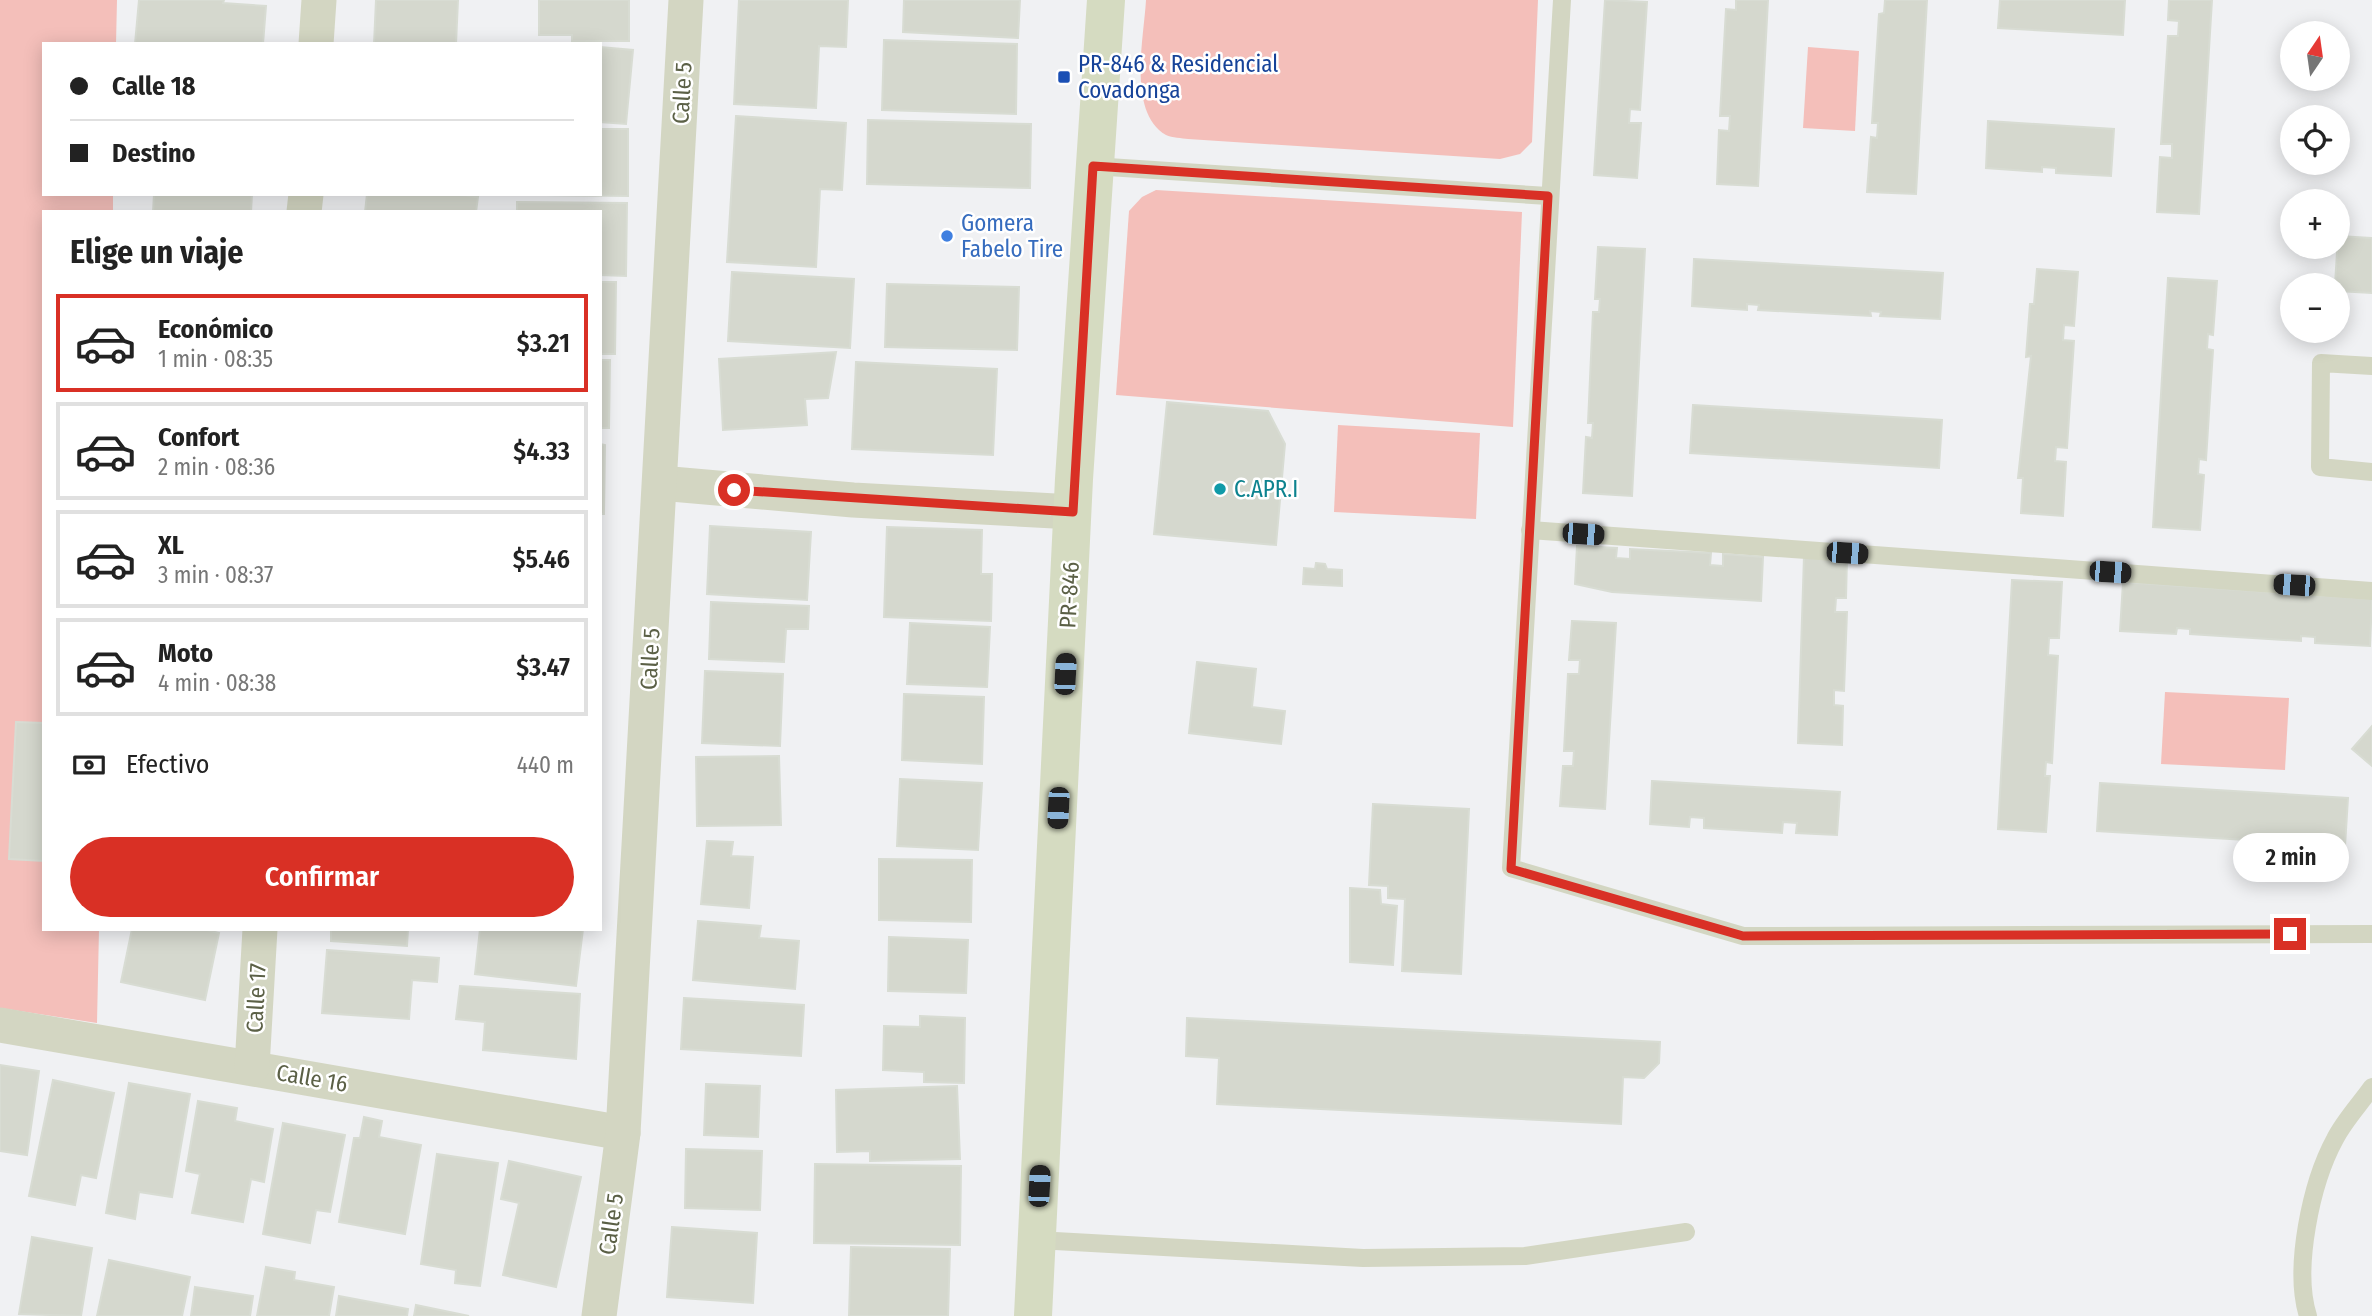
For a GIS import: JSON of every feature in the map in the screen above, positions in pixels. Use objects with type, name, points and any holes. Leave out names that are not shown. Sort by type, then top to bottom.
[{"type":"street","points":[[316,42],[319,0]]},
{"type":"street","name":"Calle 5","points":[[598,1316],[623,1133],[687,0]]},
{"type":"street","name":"PR-846","points":[[1033,1316],[1073,512],[1093,166],[1106,0]]},
{"type":"street","points":[[660,483],[842,499],[1073,512]]},
{"type":"street","name":"Calle 17","points":[[252,1067],[260,931]]},
{"type":"street","name":"Calle 16","points":[[0,1025],[623,1133]]},
{"type":"lane","points":[[1562,0],[1548,196],[1511,869],[1743,936],[2372,934]]},
{"type":"lane","points":[[1093,166],[1548,196]]},
{"type":"lane","points":[[2372,366],[2321,363],[2320,467],[2372,472]]},
{"type":"lane","points":[[1530,530],[2372,591]]},
{"type":"lane","points":[[2308,1316],[2302,1295],[2307,1218],[2334,1139],[2372,1087]]},
{"type":"lane","points":[[1037,1240],[1363,1258],[1525,1256],[1686,1232]]},
{"type":"shaded area","points":[[0,0],[117,0],[116,42],[42,42],[42,196],[113,196],[113,210],[42,210],[42,931],[99,931],[97,1023],[0,1008]]},
{"type":"shaded area","points":[[1146,0],[1538,0],[1532,142],[1520,154],[1500,159],[1168,136],[1154,124],[1146,110],[1142,92],[1141,53]]},
{"type":"shaded area","points":[[1808,47],[1859,51],[1855,131],[1803,128]]},
{"type":"shaded area","points":[[1156,190],[1522,212],[1513,427],[1116,395],[1129,211],[1142,197]]},
{"type":"shaded area","points":[[1338,425],[1480,433],[1476,519],[1334,512]]},
{"type":"shaded area","points":[[2165,692],[2289,698],[2285,770],[2161,764]]},
{"type":"building","points":[[139,0],[224,0],[223,3],[266,6],[263,42],[135,42]]},
{"type":"building","points":[[376,0],[458,0],[456,42],[374,42]]},
{"type":"building","points":[[539,0],[629,0],[629,41],[572,41],[572,35],[539,35]]},
{"type":"building","points":[[739,0],[848,0],[846,47],[819,46],[816,108],[734,104]]},
{"type":"building","points":[[904,0],[1020,0],[1018,38],[903,32]]},
{"type":"building","points":[[1605,0],[1647,2],[1640,110],[1630,109],[1629,123],[1641,123],[1637,178],[1594,175]]},
{"type":"building","points":[[1736,0],[1768,0],[1758,186],[1717,184],[1719,130],[1729,131],[1730,116],[1720,116],[1726,9],[1736,10]]},
{"type":"building","points":[[1885,0],[1927,0],[1916,194],[1867,192],[1871,137],[1877,138],[1878,123],[1872,123],[1879,14],[1884,13]]},
{"type":"building","points":[[2000,0],[2125,0],[2123,35],[1998,28]]},
{"type":"building","points":[[2169,0],[2212,0],[2199,214],[2157,212],[2160,157],[2172,158],[2172,144],[2161,144],[2168,36],[2178,36],[2179,21],[2168,20]]},
{"type":"building","points":[[884,40],[1017,44],[1016,114],[882,110]]},
{"type":"building","points":[[602,47],[633,50],[626,124],[602,122]]},
{"type":"building","points":[[736,116],[846,123],[842,190],[820,189],[816,267],[727,262]]},
{"type":"building","points":[[868,120],[1031,124],[1030,188],[867,184]]},
{"type":"building","points":[[1988,121],[2114,129],[2111,176],[2056,173],[2056,168],[2042,167],[2042,172],[1986,168]]},
{"type":"building","points":[[602,129],[628,129],[628,196],[602,196]]},
{"type":"building","points":[[154,196],[252,196],[251,210],[153,210]]},
{"type":"building","points":[[367,196],[478,197],[476,210],[365,210]]},
{"type":"building","points":[[517,202],[627,203],[626,276],[602,275],[602,210],[517,210]]},
{"type":"building","points":[[2350,237],[2372,238],[2372,293],[2350,292],[2350,273],[2336,273],[2337,259],[2350,259]]},
{"type":"building","points":[[1598,247],[1645,249],[1632,496],[1583,493],[1586,437],[1592,438],[1593,423],[1588,423],[1593,312],[1599,312],[1600,299],[1595,299]]},
{"type":"building","points":[[1694,259],[1943,273],[1940,319],[1880,316],[1881,312],[1870,311],[1871,316],[1758,310],[1759,305],[1747,304],[1747,310],[1692,306]]},
{"type":"building","points":[[2037,269],[2078,272],[2074,326],[2064,325],[2063,340],[2074,341],[2067,448],[2056,447],[2055,461],[2066,462],[2063,516],[2021,513],[2023,478],[2018,478],[2031,356],[2026,357],[2030,304],[2034,304]]},
{"type":"building","points":[[732,272],[854,279],[850,348],[728,341]]},
{"type":"building","points":[[2168,278],[2217,281],[2213,335],[2208,334],[2207,349],[2213,350],[2206,460],[2199,459],[2198,474],[2204,475],[2200,530],[2153,527]]},
{"type":"building","points":[[602,282],[616,282],[615,354],[602,354]]},
{"type":"building","points":[[887,284],[1019,287],[1017,350],[885,347]]},
{"type":"building","points":[[836,352],[828,398],[805,399],[807,425],[723,430],[719,359]]},
{"type":"building","points":[[602,360],[610,360],[609,428],[602,428]]},
{"type":"building","points":[[856,362],[997,369],[993,455],[852,449]]},
{"type":"building","name":"C.APR.I","points":[[1167,402],[1268,411],[1285,444],[1276,545],[1154,534]]},
{"type":"building","points":[[1693,405],[1942,420],[1939,468],[1690,453]]},
{"type":"building","points":[[602,444],[605,445],[602,514]]},
{"type":"building","points":[[710,526],[811,532],[807,600],[707,594]]},
{"type":"building","points":[[887,527],[982,530],[981,574],[992,574],[991,621],[884,617]]},
{"type":"building","points":[[1577,546],[1617,548],[1616,558],[1630,559],[1630,549],[1711,553],[1710,565],[1723,566],[1723,554],[1763,557],[1761,601],[1612,592],[1575,584]]},
{"type":"building","points":[[1804,556],[1847,558],[1846,598],[1836,598],[1835,612],[1847,612],[1844,691],[1834,690],[1834,705],[1843,706],[1842,745],[1798,743]]},
{"type":"building","points":[[1316,563],[1325,564],[1327,569],[1342,570],[1342,586],[1303,584],[1304,568],[1315,569]]},
{"type":"building","points":[[2012,580],[2062,582],[2059,638],[2049,638],[2048,655],[2058,656],[2052,763],[2046,762],[2045,776],[2050,776],[2046,832],[1998,829]]},
{"type":"building","points":[[2123,582],[2372,599],[2370,646],[2315,643],[2315,637],[2301,636],[2301,641],[2190,634],[2190,629],[2177,628],[2176,634],[2120,631]]},
{"type":"building","points":[[711,602],[809,606],[808,629],[786,629],[784,662],[709,659]]},
{"type":"building","points":[[1572,621],[1616,623],[1605,809],[1560,806],[1563,766],[1573,766],[1574,751],[1564,751],[1568,674],[1579,674],[1580,660],[1569,660]]},
{"type":"building","points":[[910,623],[990,627],[987,687],[907,684]]},
{"type":"building","points":[[1197,662],[1256,669],[1252,707],[1285,711],[1281,744],[1189,733]]},
{"type":"building","points":[[705,671],[783,674],[780,746],[702,743]]},
{"type":"building","points":[[904,694],[984,697],[982,764],[902,760]]},
{"type":"building","points":[[16,722],[42,723],[42,861],[9,859]]},
{"type":"building","points":[[2372,726],[2372,766],[2352,749]]},
{"type":"building","points":[[779,756],[781,825],[697,826],[696,757]]},
{"type":"building","points":[[900,779],[982,783],[978,850],[897,846]]},
{"type":"building","points":[[1652,781],[1840,792],[1837,835],[1796,833],[1797,823],[1783,822],[1782,833],[1704,828],[1704,818],[1690,817],[1689,827],[1650,824]]},
{"type":"building","points":[[2100,783],[2348,798],[2345,846],[2097,831]]},
{"type":"building","points":[[1373,804],[1469,809],[1461,974],[1402,971],[1405,899],[1388,898],[1388,886],[1369,885]]},
{"type":"building","points":[[707,841],[733,842],[731,856],[753,857],[749,908],[701,904]]},
{"type":"building","points":[[879,859],[972,860],[971,922],[879,920]]},
{"type":"building","points":[[1350,888],[1380,890],[1381,904],[1397,906],[1393,965],[1350,962]]},
{"type":"building","points":[[698,921],[761,926],[759,938],[799,941],[795,989],[693,980]]},
{"type":"building","points":[[132,931],[219,933],[205,1000],[121,982]]},
{"type":"building","points":[[331,931],[408,931],[407,946],[331,941]]},
{"type":"building","points":[[480,931],[583,931],[576,986],[475,974]]},
{"type":"building","points":[[889,937],[968,940],[966,993],[888,991]]},
{"type":"building","points":[[327,950],[439,958],[437,982],[412,980],[409,1019],[322,1013]]},
{"type":"building","points":[[460,986],[580,994],[576,1059],[483,1050],[485,1022],[456,1019]]},
{"type":"building","points":[[684,998],[804,1005],[801,1056],[681,1049]]},
{"type":"building","points":[[920,1016],[965,1018],[964,1083],[924,1082],[924,1072],[883,1070],[884,1026],[920,1027]]},
{"type":"building","points":[[1187,1018],[1660,1042],[1659,1063],[1644,1078],[1623,1077],[1621,1124],[1217,1104],[1219,1058],[1186,1056]]},
{"type":"building","points":[[0,1065],[39,1071],[27,1155],[0,1151]]},
{"type":"building","points":[[53,1080],[114,1093],[96,1178],[81,1175],[75,1205],[29,1196]]},
{"type":"building","points":[[129,1083],[190,1094],[172,1197],[139,1192],[135,1219],[106,1213]]},
{"type":"building","points":[[706,1084],[760,1086],[758,1137],[704,1135]]},
{"type":"building","points":[[957,1086],[960,1159],[870,1161],[870,1151],[837,1152],[836,1090]]},
{"type":"building","points":[[198,1101],[237,1108],[235,1121],[273,1129],[264,1182],[251,1179],[243,1222],[192,1213],[200,1174],[186,1171]]},
{"type":"building","points":[[364,1117],[382,1121],[379,1137],[421,1145],[405,1234],[339,1222],[354,1138],[360,1138]]},
{"type":"building","points":[[283,1123],[345,1135],[330,1212],[316,1210],[310,1243],[263,1234]]},
{"type":"building","points":[[686,1149],[762,1151],[760,1210],[685,1208]]},
{"type":"building","points":[[437,1154],[498,1163],[480,1286],[455,1283],[456,1270],[421,1264]]},
{"type":"building","points":[[509,1161],[581,1177],[556,1287],[503,1275],[519,1203],[501,1199]]},
{"type":"building","points":[[815,1164],[961,1166],[960,1245],[814,1243]]},
{"type":"building","points":[[672,1227],[757,1233],[753,1303],[667,1297]]},
{"type":"building","points":[[32,1237],[92,1248],[81,1316],[19,1314]]},
{"type":"building","points":[[851,1247],[950,1249],[948,1316],[849,1316]]},
{"type":"building","points":[[109,1260],[190,1277],[182,1316],[97,1316]]},
{"type":"building","points":[[266,1267],[295,1272],[294,1280],[334,1287],[329,1316],[257,1316]]},
{"type":"building","points":[[195,1287],[253,1296],[250,1316],[191,1316]]},
{"type":"building","points":[[339,1296],[408,1309],[407,1316],[336,1316]]},
{"type":"building","points":[[416,1305],[469,1316],[414,1316]]},
{"type":"place","name":"PR-846 & Residencial Covadonga","points":[[1064,77]]},
{"type":"place","name":"Gomera Fabelo Tire","points":[[947,236]]},
{"type":"place","name":"C.APR.I","points":[[1220,489]]},
{"type":"route","points":[[734,490],[853,500],[1073,512],[1093,166],[1548,196],[1511,869],[1743,936],[2290,934]]}]
